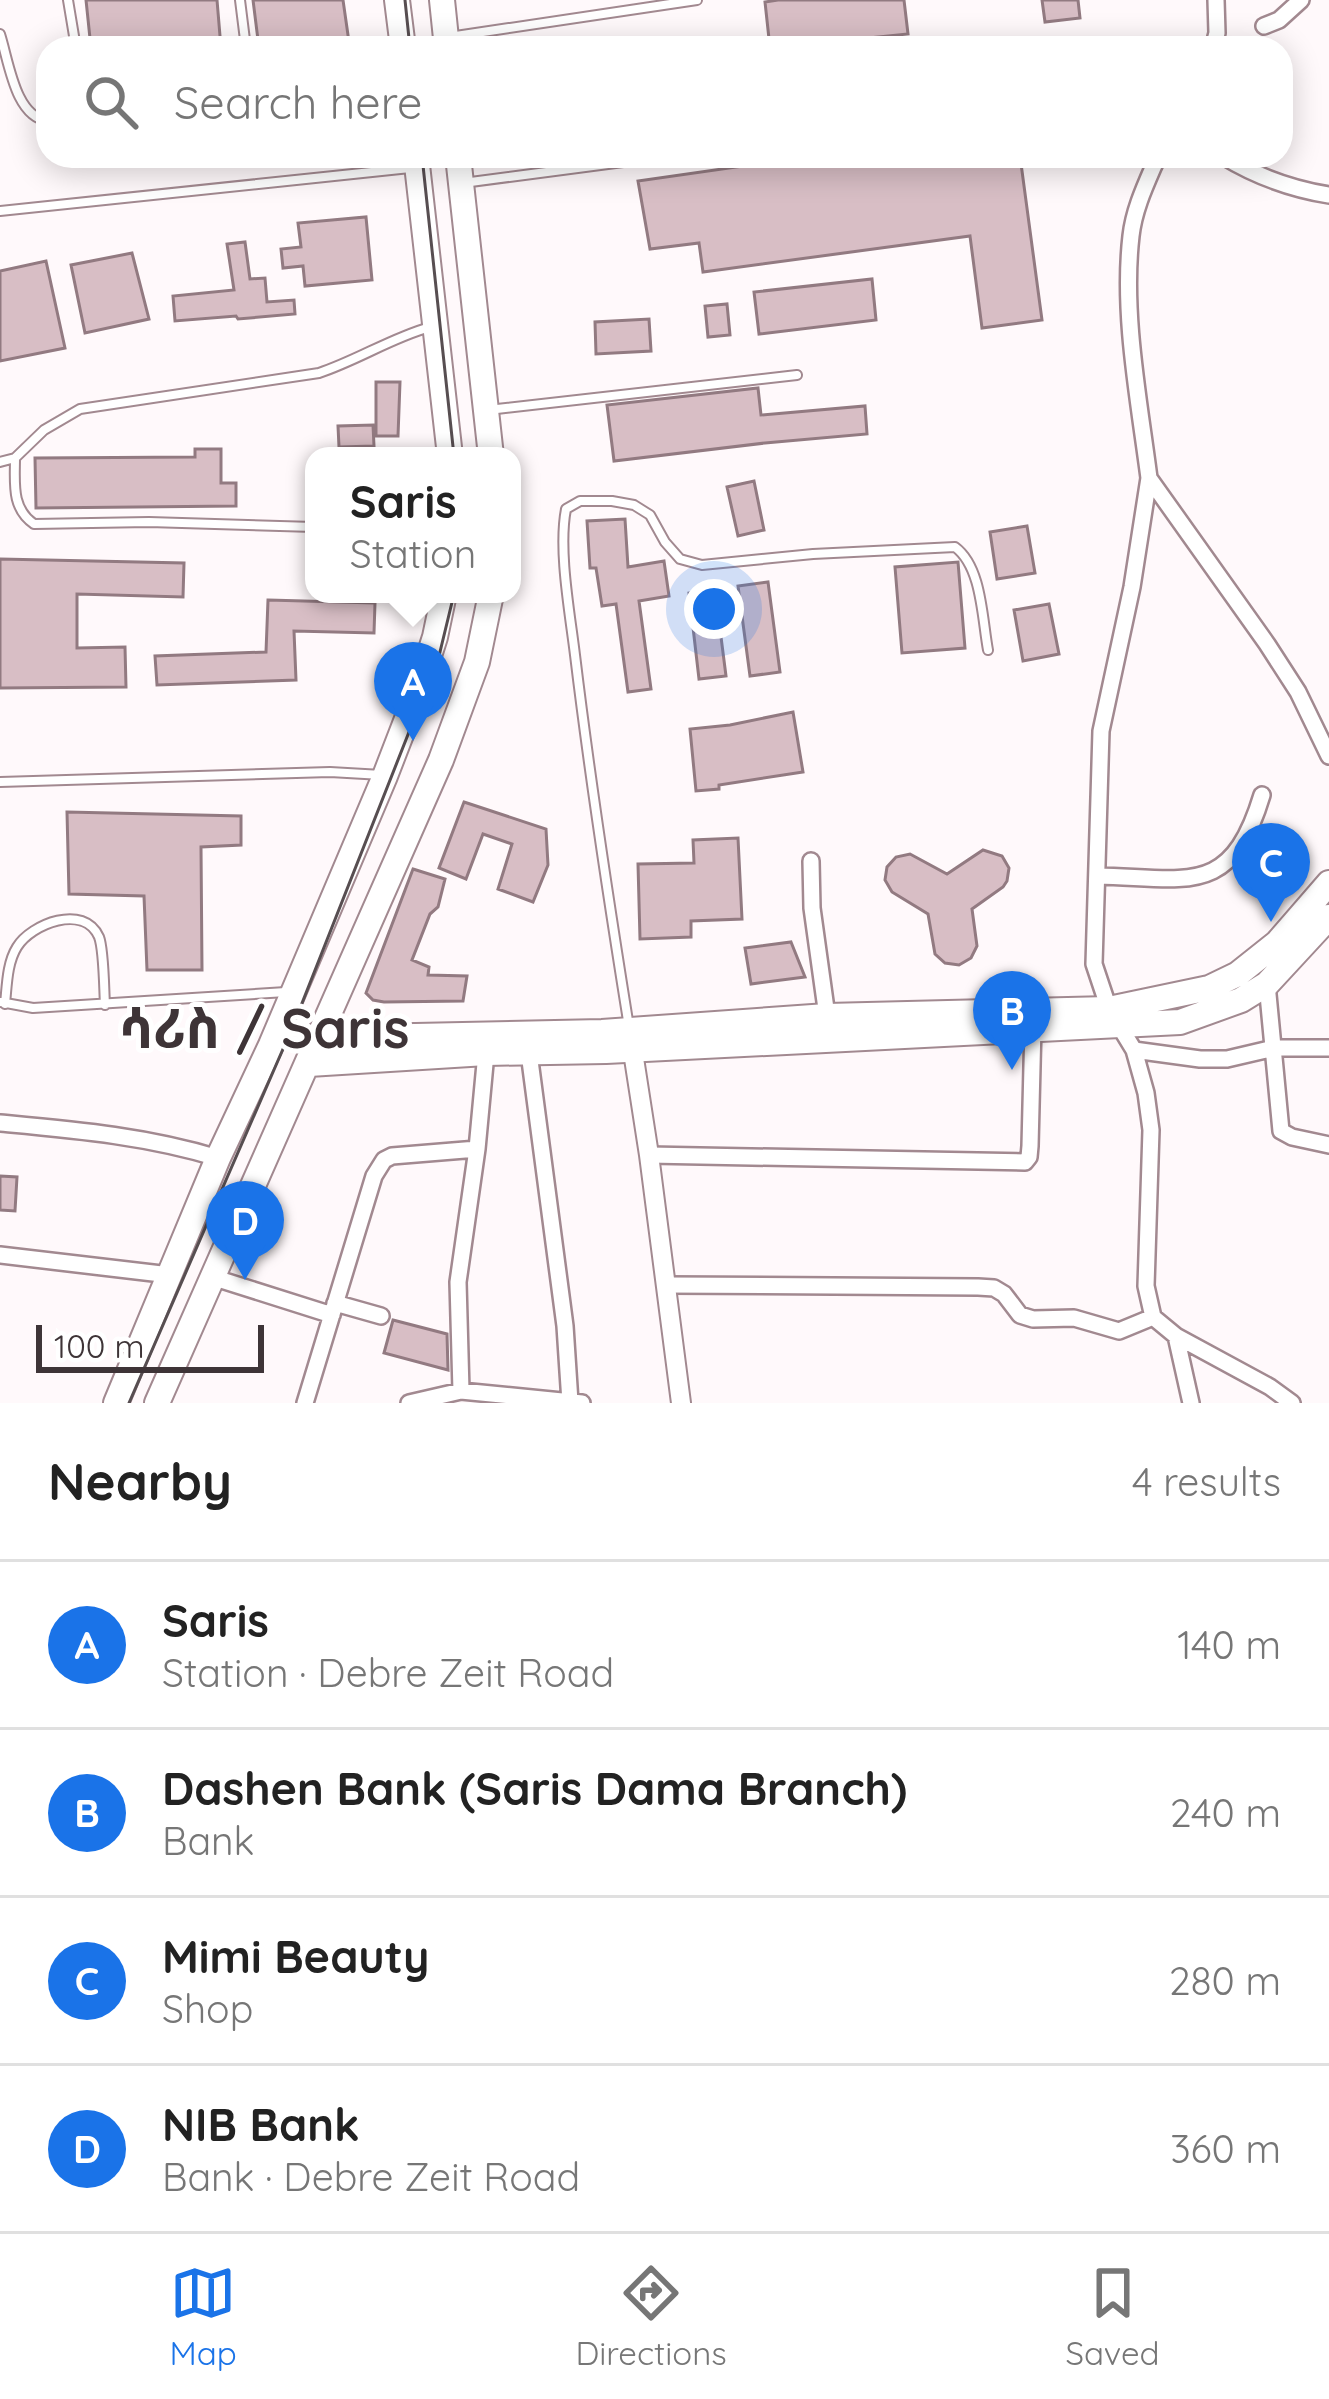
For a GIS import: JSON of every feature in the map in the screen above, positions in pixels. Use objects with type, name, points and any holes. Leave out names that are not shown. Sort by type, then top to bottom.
[{"type":"main road","points":[[397,0],[402,36]]},
{"type":"main road","points":[[442,0],[445,36]]},
{"type":"main road","points":[[418,168],[449,447]]},
{"type":"main road","points":[[459,168],[490,447]]},
{"type":"main road","points":[[116,1403],[385,776],[417,693],[442,603]]},
{"type":"main road","points":[[157,1403],[462,708],[489,603]]},
{"type":"main road","points":[[1115,1018],[1238,974],[1277,943],[1329,883]]},
{"type":"main road","points":[[320,1038],[631,1039],[1032,1020],[1180,1022],[1212,1013],[1267,984],[1329,916]]},
{"type":"main road","points":[[309,1064],[486,1053],[606,1052],[631,1039],[826,1016],[1032,1020]]},
{"type":"street","points":[[1216,0],[1216,36]]},
{"type":"street","points":[[1264,26],[1280,20],[1301,0]]},
{"type":"street","points":[[1153,168],[1131,234],[1128,307],[1149,478],[1132,587],[1101,731],[1094,964],[1115,1018],[1134,1050],[1146,1093],[1151,1130],[1146,1286],[1153,1317],[1176,1336],[1292,1403]]},
{"type":"street","points":[[1248,168],[1329,195]]},
{"type":"street","points":[[1149,478],[1267,644],[1298,692],[1329,756]]},
{"type":"street","points":[[1098,876],[1195,878],[1213,873],[1242,846],[1262,795]]},
{"type":"street","points":[[811,861],[826,1016]]},
{"type":"street","points":[[1267,984],[1282,1131],[1329,1144]]},
{"type":"street","points":[[650,1155],[1024,1162],[1030,1146],[1032,1020]]},
{"type":"street","points":[[631,1039],[682,1403]]},
{"type":"street","points":[[1134,1050],[1227,1059],[1274,1048],[1329,1048]]},
{"type":"street","points":[[461,1391],[458,1282],[486,1053]]},
{"type":"street","points":[[529,1053],[565,1326],[570,1402]]},
{"type":"street","points":[[0,1123],[135,1137],[218,1158]]},
{"type":"street","points":[[305,1403],[374,1176],[384,1160],[477,1149]]},
{"type":"street","points":[[0,1255],[170,1275]]},
{"type":"street","points":[[212,1277],[333,1309],[381,1316]]},
{"type":"street","points":[[667,1285],[978,1286],[1004,1294],[1021,1315],[1033,1319],[1074,1318],[1119,1331],[1153,1317]]},
{"type":"street","points":[[1176,1336],[1191,1403]]},
{"type":"street","points":[[416,1402],[461,1391],[582,1403]]},
{"type":"lane","points":[[68,0],[74,36]]},
{"type":"lane","points":[[240,0],[244,36]]},
{"type":"lane","points":[[584,0],[586,16]]},
{"type":"lane","points":[[482,36],[697,0]]},
{"type":"lane","points":[[0,34],[23,106],[36,119]]},
{"type":"lane","points":[[0,212],[367,168]]},
{"type":"lane","points":[[461,183],[577,168]]},
{"type":"lane","points":[[0,462],[15,458],[44,430],[80,409],[319,373],[353,362],[399,336],[436,325]]},
{"type":"lane","points":[[487,410],[796,375]]},
{"type":"lane","points":[[15,458],[16,501],[23,516],[34,524],[305,526]]},
{"type":"lane","points":[[631,1039],[585,742],[568,590],[566,509],[580,501],[634,505],[650,515],[680,559],[701,565],[955,547],[974,568],[988,650]]},
{"type":"lane","points":[[0,782],[330,772],[385,776]]},
{"type":"lane","points":[[105,1005],[99,937],[88,924],[74,919],[51,921],[29,932],[17,946],[2,1003],[33,1008],[105,1005],[294,992]]},
{"type":"building","points":[[86,0],[217,0],[220,36],[90,36]]},
{"type":"building","points":[[253,0],[343,0],[348,36],[258,36]]},
{"type":"building","points":[[904,0],[908,34],[769,36],[765,2]]},
{"type":"building","points":[[1042,0],[1078,0],[1080,18],[1045,22]]},
{"type":"building","points":[[729,168],[1022,168],[1042,320],[982,328],[970,236],[703,272],[699,243],[650,249],[638,181]]},
{"type":"building","points":[[366,217],[372,280],[305,286],[303,266],[283,268],[281,249],[301,247],[298,223]]},
{"type":"building","points":[[245,242],[250,279],[265,278],[267,302],[294,300],[295,314],[175,321],[173,296],[234,290],[227,244]]},
{"type":"building","points":[[132,253],[149,319],[85,333],[71,265]]},
{"type":"building","points":[[46,261],[65,348],[0,361],[0,271]]},
{"type":"building","points":[[872,279],[876,320],[759,334],[754,292]]},
{"type":"building","points":[[727,304],[730,335],[708,337],[705,306]]},
{"type":"building","points":[[649,319],[651,351],[596,354],[595,322]]},
{"type":"building","points":[[376,382],[400,382],[398,436],[376,436]]},
{"type":"building","points":[[758,388],[761,415],[865,406],[867,434],[614,461],[607,405]]},
{"type":"building","points":[[373,425],[374,446],[339,447],[338,426]]},
{"type":"building","points":[[195,449],[221,449],[221,483],[236,483],[236,506],[36,508],[35,458],[195,457]]},
{"type":"building","points":[[754,481],[764,530],[738,536],[727,487]]},
{"type":"building","points":[[625,519],[628,567],[664,561],[669,596],[639,601],[651,689],[628,692],[616,604],[602,606],[596,568],[590,568],[587,521]]},
{"type":"building","points":[[1027,526],[1035,573],[997,579],[990,532]]},
{"type":"building","points":[[0,559],[184,563],[183,597],[77,594],[77,648],[125,647],[126,687],[0,688]]},
{"type":"building","points":[[958,562],[965,648],[902,653],[895,567]]},
{"type":"building","points":[[768,582],[780,672],[750,676],[738,586]]},
{"type":"building","points":[[715,590],[726,676],[699,679],[689,593]]},
{"type":"building","points":[[268,600],[375,603],[374,633],[294,631],[296,680],[157,685],[155,656],[266,652]]},
{"type":"building","points":[[1049,604],[1059,654],[1023,661],[1014,610]]},
{"type":"building","points":[[793,712],[803,772],[696,791],[690,729]]},
{"type":"building","points":[[464,802],[546,829],[548,865],[533,902],[498,889],[512,844],[483,834],[466,879],[439,868]]},
{"type":"building","points":[[67,812],[241,816],[241,845],[201,847],[202,970],[147,970],[144,896],[69,894]]},
{"type":"building","points":[[738,838],[742,919],[691,921],[691,937],[640,939],[638,864],[694,863],[693,840]]},
{"type":"building","points":[[983,850],[1002,856],[1009,868],[1007,881],[972,909],[977,946],[971,958],[959,965],[945,963],[935,954],[928,914],[892,892],[885,880],[887,867],[896,857],[910,854],[947,874]]},
{"type":"building","points":[[413,869],[445,879],[438,907],[430,914],[412,960],[429,967],[428,975],[467,976],[463,1001],[384,1002],[366,993]]},
{"type":"building","points":[[791,942],[805,977],[751,984],[745,948]]},
{"type":"building","points":[[0,1176],[17,1177],[15,1211],[0,1210]]},
{"type":"building","points":[[393,1320],[447,1334],[448,1370],[384,1353]]},
{"type":"tram line","points":[[405,0],[409,36]]},
{"type":"tram line","points":[[423,168],[453,447]]},
{"type":"tram line","points":[[129,1403],[293,1026],[439,656],[452,603]]},
{"type":"place","name":"Saris","points":[[413,741]]},
{"type":"place","name":"Mimi Beauty","points":[[1271,922]]},
{"type":"place","name":"Dashen Bank (Saris Dama Branch)","points":[[1012,1070]]},
{"type":"place","name":"NIB Bank","points":[[245,1280]]},
{"type":"district","name":"ሳሪስ / Saris","points":[[264,1028]]}]
